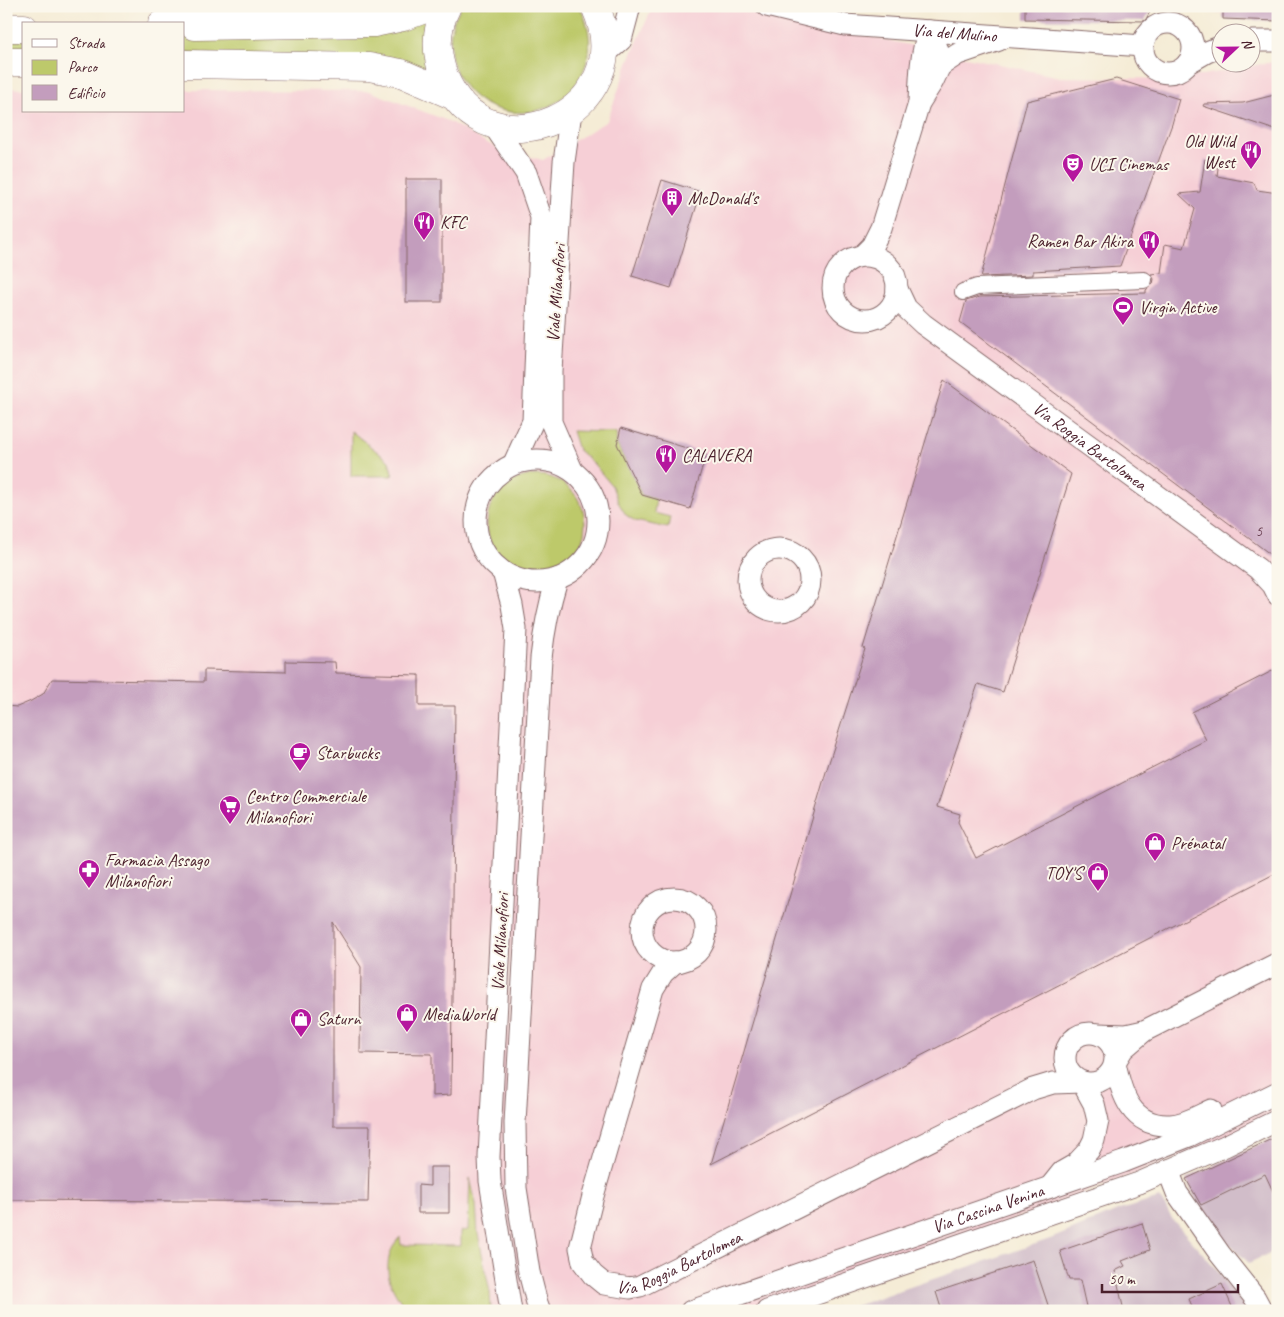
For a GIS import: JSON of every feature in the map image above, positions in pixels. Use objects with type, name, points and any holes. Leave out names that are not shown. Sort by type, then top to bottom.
[{"type":"main road","points":[[174,22],[244,10],[309,11],[339,6]]},
{"type":"main road","points":[[185,26],[374,23],[403,17],[433,6]]},
{"type":"main road","name":"Viale Milanofiori","points":[[447,6],[438,31],[437,47],[439,63],[454,96],[479,118],[511,127],[533,127],[553,122],[570,112],[583,101],[593,87],[604,56],[603,30],[595,6]]},
{"type":"main road","points":[[6,28],[22,28]]},
{"type":"main road","points":[[6,62],[22,62]]},
{"type":"main road","name":"Viale Milanofiori","points":[[185,64],[369,67],[401,73],[454,96]]},
{"type":"street","points":[[604,56],[621,40],[630,6]]},
{"type":"street","name":"Via del Mulino","points":[[767,6],[845,25],[1143,46]]},
{"type":"street","points":[[1212,35],[1186,31],[1172,24],[1167,15],[1157,26],[1150,30],[1145,37],[1143,46],[1144,55],[1148,62],[1161,72],[1170,73],[1178,71],[1188,63],[1212,51]]},
{"type":"street","points":[[919,103],[934,81],[940,66],[938,50],[929,31]]},
{"type":"street","points":[[863,255],[872,246],[882,228],[919,103],[922,48],[929,31]]},
{"type":"street","points":[[1186,31],[1192,43],[1191,57],[1188,63]]},
{"type":"street","points":[[940,66],[958,54],[1011,36]]},
{"type":"street","points":[[1262,41],[1278,41]]},
{"type":"street","name":"Viale Milanofiori","points":[[570,112],[564,162],[551,372],[551,422],[572,470],[587,486],[596,505],[598,520],[597,536],[591,550],[582,562],[571,572],[557,579],[539,582],[520,580],[503,572],[491,562],[482,549],[476,535],[477,504],[485,486],[495,475],[514,463],[534,459],[554,461],[572,470]]},
{"type":"street","name":"Viale Milanofiori","points":[[492,123],[526,173],[541,216],[533,421],[514,463]]},
{"type":"street","points":[[882,228],[882,247],[887,265]]},
{"type":"street","points":[[863,255],[880,260],[887,265],[893,272],[897,289],[891,307],[884,314],[866,320],[850,317],[838,306],[832,287],[838,269],[845,262],[863,255]]},
{"type":"street","points":[[963,292],[977,287],[1144,280]]},
{"type":"street","name":"Via Roggia Bartolomea","points":[[897,289],[906,308],[923,324],[1268,571],[1278,595]]},
{"type":"street","name":"Via Roggia Bartolomea","points":[[876,318],[902,317],[923,324]]},
{"type":"street","name":"Viale Milanofiori","points":[[503,572],[512,605],[516,637],[489,1157],[490,1181],[511,1311]]},
{"type":"street","name":"Viale Milanofiori","points":[[540,1311],[529,1272],[516,1188],[515,1123],[544,629],[557,579]]},
{"type":"street","points":[[680,898],[696,907],[702,915],[705,925],[705,936],[702,946],[694,954],[685,960],[675,962],[656,956],[648,949],[642,930],[648,912],[654,906],[661,901],[680,898]]},
{"type":"street","name":"Via Roggia Bartolomea","points":[[648,949],[653,971],[653,989]]},
{"type":"street","name":"Via Roggia Bartolomea","points":[[675,962],[663,973],[653,989],[593,1196],[580,1248],[583,1262],[593,1275],[604,1284],[630,1288],[640,1286],[1033,1088],[1053,1083],[1082,1082]]},
{"type":"street","points":[[1144,1031],[1126,1035],[1088,1033],[1079,1035],[1067,1049],[1066,1065],[1075,1078],[1082,1082],[1099,1081],[1112,1070],[1123,1049],[1144,1031],[1278,963]]},
{"type":"street","points":[[1098,1034],[1106,1038],[1112,1045],[1115,1053],[1119,1086],[1125,1101],[1136,1115],[1155,1124],[1172,1125],[1186,1121],[1246,1094],[1278,1084]]},
{"type":"street","name":"Via Roggia Bartolomea","points":[[1033,1088],[1050,1072],[1067,1049]]},
{"type":"street","points":[[1050,1187],[1062,1172],[1076,1164],[1089,1150],[1094,1140],[1098,1121],[1094,1104],[1082,1082]]},
{"type":"street","name":"Via Cascina Venina","points":[[691,1311],[1124,1162],[1189,1136],[1278,1092]]},
{"type":"street","name":"Via Cascina Venina","points":[[767,1311],[1139,1183],[1225,1146],[1278,1120]]},
{"type":"street","points":[[1168,1170],[1177,1193],[1262,1311]]},
{"type":"shaded area","points":[[653,6],[726,6],[1060,77],[1181,79],[1219,72],[1262,72],[1262,64],[1278,61],[1278,1120],[767,1311],[6,1311],[6,88],[22,89],[22,112],[185,112],[185,90],[369,91],[448,121],[498,149],[543,160],[607,121],[630,58]]},
{"type":"shaded area","points":[[1196,6],[1278,6],[1278,15],[1211,13]]},
{"type":"shaded area","points":[[1278,1136],[1278,1249],[1249,1263],[1207,1223],[1186,1179]]},
{"type":"shaded area","points":[[1160,1198],[1173,1220],[1212,1264],[1248,1311],[840,1311],[1053,1238],[1120,1210]]},
{"type":"green space","points":[[461,6],[579,6],[587,24],[590,44],[588,57],[577,82],[561,99],[540,109],[518,113],[495,108],[475,97],[460,79],[451,54],[452,27]]},
{"type":"green space","points":[[433,14],[430,73],[185,52],[185,37],[344,34]]},
{"type":"green space","points":[[6,40],[22,40],[22,50],[6,50]]},
{"type":"green space","points":[[351,431],[389,461],[393,476],[351,476]]},
{"type":"green space","points":[[572,431],[616,432],[617,444],[642,495],[656,499],[654,513],[670,517],[668,528],[635,521],[626,515],[618,502],[612,486],[593,463],[578,450]]},
{"type":"green space","points":[[536,475],[555,479],[570,490],[581,505],[585,524],[581,543],[570,558],[555,569],[536,573],[517,569],[502,558],[491,543],[487,524],[491,505],[502,490],[517,479]]},
{"type":"green space","points":[[470,1178],[476,1204],[478,1234],[490,1292],[491,1309],[489,1311],[407,1311],[395,1293],[388,1274],[390,1254],[400,1237],[401,1245],[461,1246],[461,1231],[468,1230]]},
{"type":"building","points":[[1025,6],[1153,6],[1145,21],[1025,19]]},
{"type":"building","points":[[1223,6],[1278,6],[1278,21],[1223,19]]},
{"type":"building","points":[[1116,79],[1179,99],[1172,124],[1120,266],[1033,271],[1033,275],[981,277],[1027,101]]},
{"type":"building","points":[[1278,94],[1278,131],[1203,106],[1204,104],[1243,103]]},
{"type":"building","points":[[1205,159],[1218,168],[1217,176],[1254,183],[1257,190],[1278,193],[1278,560],[960,322],[966,301],[979,297],[1146,293],[1146,290],[1153,284],[1154,279],[1151,274],[1161,273],[1165,244],[1184,248],[1195,209],[1179,194],[1200,192]]},
{"type":"building","name":"KFC","points":[[406,179],[442,179],[442,302],[406,302]]},
{"type":"building","name":"McDonald's","points":[[662,180],[701,192],[671,288],[632,276]]},
{"type":"building","points":[[944,380],[1071,474],[1003,692],[978,684],[937,807],[960,814],[958,822],[976,858],[1206,740],[1192,712],[1278,668],[1278,872],[711,1164],[826,772],[865,649],[863,648]]},
{"type":"building","name":"CALAVERA","points":[[621,428],[706,454],[690,509],[642,495],[617,444]]},
{"type":"building","name":"Centro Commerciale Milanofiori","points":[[286,661],[335,662],[336,673],[419,675],[419,706],[455,706],[451,1095],[432,1096],[432,1054],[360,1053],[361,967],[333,922],[333,1126],[370,1126],[368,1202],[6,1200],[6,706],[17,707],[43,694],[52,679],[204,682],[204,670],[286,672]]},
{"type":"building","points":[[1278,1136],[1278,1202],[1265,1174],[1201,1205],[1186,1179]]},
{"type":"building","points":[[430,1167],[449,1167],[449,1213],[418,1213],[418,1185],[430,1186]]},
{"type":"building","points":[[1142,1223],[1150,1250],[1122,1261],[1125,1266],[1115,1271],[1124,1311],[1087,1311],[1080,1280],[1069,1280],[1060,1251]]},
{"type":"building","points":[[1033,1260],[1050,1311],[942,1311],[936,1292]]},
{"type":"building","points":[[1222,1284],[1234,1311],[1194,1311],[1189,1299]]},
{"type":"place","name":"Old Wild West","points":[[1251,170]]},
{"type":"place","name":"UCI Cinemas","points":[[1073,183]]},
{"type":"place","name":"McDonald's","points":[[672,217]]},
{"type":"place","name":"KFC","points":[[424,241]]},
{"type":"place","name":"Ramen Bar Akira","points":[[1149,260]]},
{"type":"place","name":"Virgin Active","points":[[1123,326]]},
{"type":"place","name":"CALAVERA","points":[[666,474]]},
{"type":"place","name":"Starbucks","points":[[300,772]]},
{"type":"place","name":"Centro Commerciale Milanofiori","points":[[230,825]]},
{"type":"place","name":"Prénatal","points":[[1155,862]]},
{"type":"place","name":"Farmacia Assago Milanofiori","points":[[89,889]]},
{"type":"place","name":"TOY'S","points":[[1098,892]]},
{"type":"place","name":"MediaWorld","points":[[407,1033]]},
{"type":"place","name":"Saturn","points":[[301,1038]]}]
